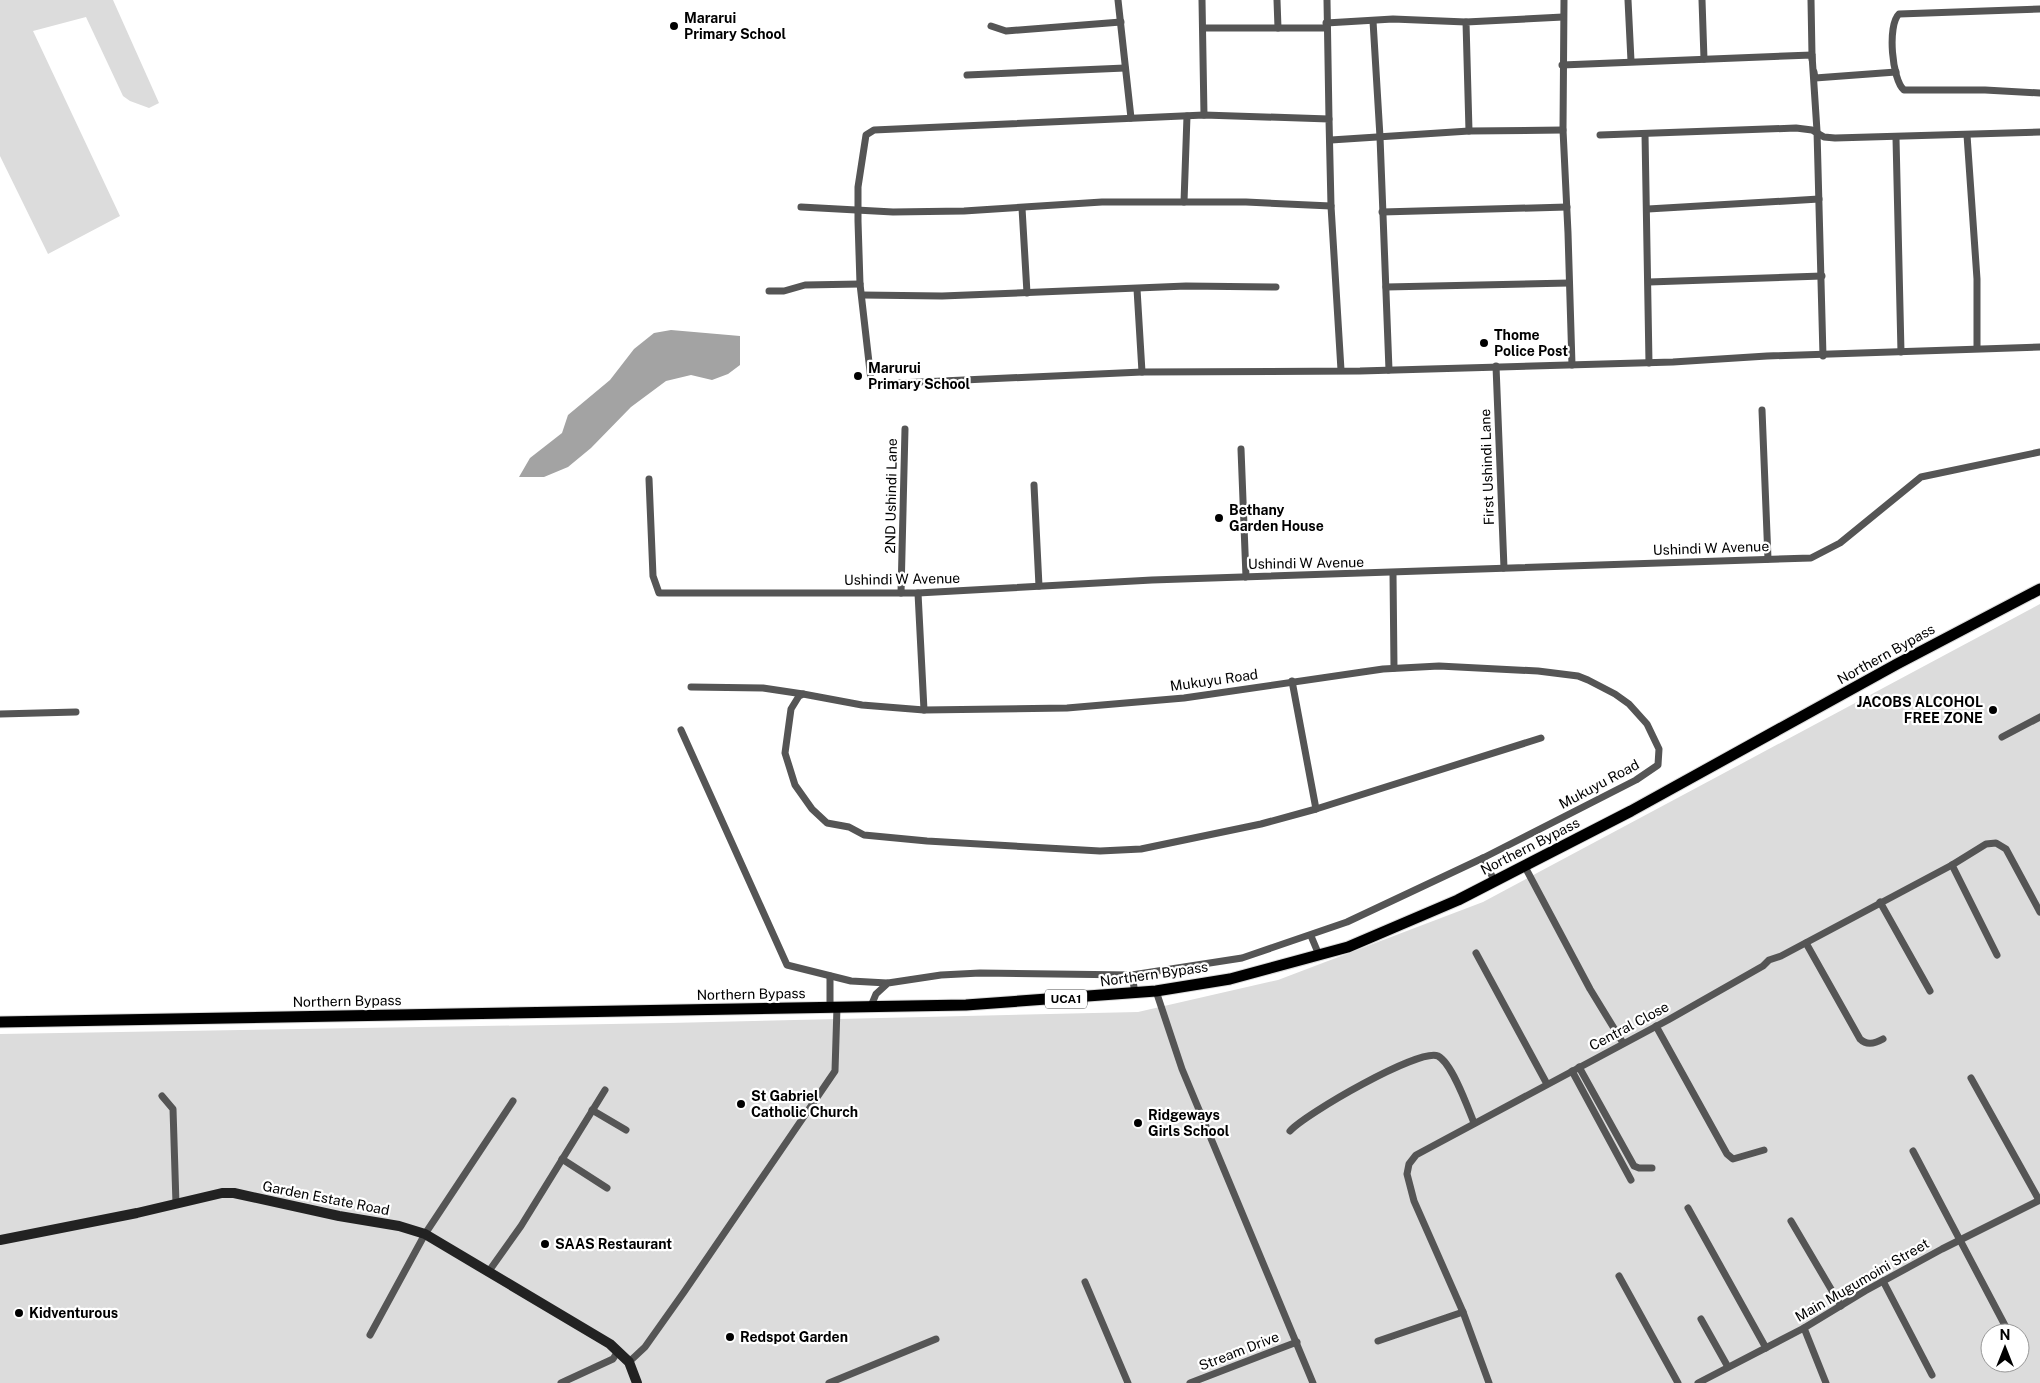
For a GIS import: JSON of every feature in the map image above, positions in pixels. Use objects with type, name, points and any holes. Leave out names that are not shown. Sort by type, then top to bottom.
[{"type":"main road","name":"Northern Bypass","points":[[0,1022],[988,1005],[1156,991],[1230,979],[1319,956],[1402,926],[1495,882],[2040,589]]},
{"type":"street","points":[[1118,0],[1131,118]]},
{"type":"street","points":[[1202,0],[1204,115]]},
{"type":"street","points":[[1277,0],[1278,28]]},
{"type":"street","points":[[1327,0],[1331,206],[1341,370]]},
{"type":"street","points":[[1564,0],[1563,130],[1572,365]]},
{"type":"street","points":[[1628,0],[1631,61]]},
{"type":"street","points":[[1702,0],[1704,59]]},
{"type":"street","points":[[1811,0],[1824,356]]},
{"type":"street","points":[[2040,9],[1899,14],[1894,22],[1893,34],[1896,72],[1900,86],[1904,90],[1985,90],[2040,93]]},
{"type":"street","points":[[1203,28],[1278,28],[1410,19],[1466,22],[1563,17]]},
{"type":"street","points":[[1373,21],[1380,137],[1389,370]]},
{"type":"street","points":[[991,26],[1006,31],[1121,22]]},
{"type":"street","points":[[1466,22],[1468,131]]},
{"type":"street","points":[[1562,65],[1812,55]]},
{"type":"street","points":[[1812,55],[1815,78],[1896,72]]},
{"type":"street","points":[[967,75],[1126,68]]},
{"type":"street","points":[[1329,118],[1204,115],[874,130],[867,133],[862,154],[858,209],[860,284],[868,370],[873,383],[953,382],[1142,372],[1389,370],[1649,363],[2040,346]]},
{"type":"street","points":[[1184,202],[1187,116]]},
{"type":"street","points":[[1600,135],[1796,128],[1817,131],[1828,137],[1896,138],[2040,132]]},
{"type":"street","points":[[1331,140],[1468,131],[1563,130]]},
{"type":"street","points":[[1645,134],[1648,209],[1649,363]]},
{"type":"street","points":[[1967,135],[1977,279],[1977,348]]},
{"type":"street","points":[[1896,138],[1902,352]]},
{"type":"street","points":[[1648,209],[1819,199]]},
{"type":"street","points":[[801,207],[893,212],[1022,208],[1079,203],[1184,202],[1331,206]]},
{"type":"street","points":[[1382,212],[1567,207]]},
{"type":"street","points":[[1022,208],[1026,293]]},
{"type":"street","points":[[1649,282],[1822,276]]},
{"type":"street","points":[[1386,287],[1569,283]]},
{"type":"street","points":[[769,291],[784,291],[805,285],[860,284]]},
{"type":"street","points":[[862,295],[908,296],[1026,293],[1186,286],[1276,287]]},
{"type":"street","points":[[1137,289],[1142,372]]},
{"type":"street","name":"First Ushindi Lane","points":[[1496,366],[1504,568]]},
{"type":"street","points":[[1762,410],[1768,559]]},
{"type":"street","name":"2ND Ushindi Lane","points":[[901,593],[905,429]]},
{"type":"street","points":[[1241,449],[1246,576]]},
{"type":"street","name":"Ushindi W Avenue","points":[[649,479],[652,571],[659,593],[918,593],[1246,576],[1393,573],[1811,558],[1826,552],[1921,477],[2040,452]]},
{"type":"street","points":[[1034,485],[1038,586]]},
{"type":"street","points":[[1393,573],[1394,668]]},
{"type":"street","points":[[918,593],[924,710]]},
{"type":"street","name":"Mukuyu Road","points":[[681,730],[783,959],[791,967],[850,981],[888,983],[963,973],[1132,975],[1235,960],[1347,922],[1483,858],[1651,771],[1660,761],[1660,749],[1647,724],[1629,704],[1598,684],[1578,676],[1538,671],[1459,667],[1394,668],[1217,693],[1118,705],[1067,708],[924,710],[862,705],[763,688],[691,687]]},
{"type":"street","points":[[1292,681],[1316,809]]},
{"type":"street","points":[[803,694],[799,696],[791,710],[786,738],[786,760],[795,785],[821,820],[849,827],[864,835],[927,841],[1100,851],[1130,850],[1261,824],[1316,809],[1541,738]]},
{"type":"street","points":[[0,714],[76,712]]},
{"type":"street","points":[[2002,738],[2040,717]]},
{"type":"street","name":"Central Close","points":[[1489,1383],[1463,1312],[1414,1201],[1407,1174],[1409,1164],[1416,1155],[1656,1026],[1763,966],[1769,960],[1806,943],[1952,865],[1986,844],[2000,844],[2008,853],[2040,912]]},
{"type":"street","points":[[1483,858],[1495,882]]},
{"type":"street","points":[[1952,865],[1997,956]]},
{"type":"street","points":[[1524,867],[1590,989],[1624,1043]]},
{"type":"street","points":[[1880,902],[1930,991]]},
{"type":"street","points":[[1310,936],[1319,956]]},
{"type":"street","points":[[1806,943],[1863,1042],[1872,1044],[1883,1039]]},
{"type":"street","points":[[1476,953],[1547,1084]]},
{"type":"street","points":[[1132,975],[1135,993]]},
{"type":"street","points":[[629,1362],[645,1347],[684,1292],[835,1071],[834,1007],[830,976]]},
{"type":"street","points":[[871,1006],[876,994],[888,983]]},
{"type":"street","points":[[1156,991],[1182,1069],[1313,1383]]},
{"type":"street","points":[[1656,1026],[1727,1154],[1733,1159],[1764,1150]]},
{"type":"street","points":[[1290,1131],[1297,1123],[1324,1105],[1408,1061],[1432,1055],[1441,1058],[1446,1064],[1468,1105],[1474,1123]]},
{"type":"street","points":[[1579,1067],[1634,1166],[1652,1168]]},
{"type":"street","points":[[1572,1071],[1631,1180]]},
{"type":"street","points":[[1971,1078],[2039,1200]]},
{"type":"street","points":[[489,1271],[562,1159],[604,1090]]},
{"type":"street","points":[[162,1096],[173,1109],[176,1204]]},
{"type":"street","points":[[370,1335],[425,1234],[513,1101]]},
{"type":"street","points":[[592,1110],[626,1130]]},
{"type":"street","points":[[1913,1151],[1962,1240],[2004,1323]]},
{"type":"street","points":[[562,1159],[607,1188]]},
{"type":"street","name":"Garden Estate Road","points":[[0,1240],[176,1204],[208,1195],[234,1193],[339,1216],[399,1226],[425,1234],[569,1321],[598,1336],[618,1350],[629,1362],[637,1383]]},
{"type":"street","name":"Main Mugumoini Street","points":[[1698,1383],[1804,1328],[1883,1281],[2039,1200]]},
{"type":"street","points":[[1688,1208],[1766,1348]]},
{"type":"street","points":[[1791,1221],[1841,1306]]},
{"type":"street","points":[[1619,1276],[1678,1383]]},
{"type":"street","points":[[1883,1281],[1932,1375]]},
{"type":"street","points":[[1085,1282],[1128,1383]]},
{"type":"street","points":[[1378,1341],[1463,1312]]},
{"type":"street","points":[[1701,1319],[1728,1367]]},
{"type":"street","points":[[1804,1328],[1826,1383]]},
{"type":"street","points":[[829,1383],[936,1339]]},
{"type":"street","name":"Stream Drive","points":[[1190,1383],[1297,1342]]},
{"type":"street","points":[[561,1383],[613,1360],[618,1350]]},
{"type":"shaded area","points":[[0,0],[113,0],[159,103],[149,108],[130,101],[123,96],[86,17],[33,31],[120,216],[48,254],[0,156]]},
{"type":"shaded area","points":[[671,330],[740,336],[740,365],[728,374],[712,380],[691,375],[666,381],[631,407],[591,448],[568,467],[544,477],[519,477],[530,458],[562,433],[568,415],[610,380],[634,349],[654,333]]},
{"type":"shaded area","points":[[2040,604],[2040,1383],[0,1383],[0,1034],[669,1023],[1138,1012],[1278,980],[1483,902]]},
{"type":"place","name":"Mararui Primary School","points":[[674,26]]},
{"type":"place","name":"Thome Police Post","points":[[1484,343]]},
{"type":"place","name":"Marurui Primary School","points":[[858,376]]},
{"type":"place","name":"Bethany Garden House","points":[[1219,518]]},
{"type":"place","name":"JACOBS ALCOHOL FREE ZONE","points":[[1993,710]]},
{"type":"place","name":"St Gabriel Catholic Church","points":[[741,1104]]},
{"type":"place","name":"Ridgeways Girls School","points":[[1138,1123]]},
{"type":"place","name":"SAAS Restaurant","points":[[545,1244]]},
{"type":"place","name":"Kidventurous","points":[[19,1313]]},
{"type":"place","name":"Redspot Garden","points":[[730,1337]]}]
